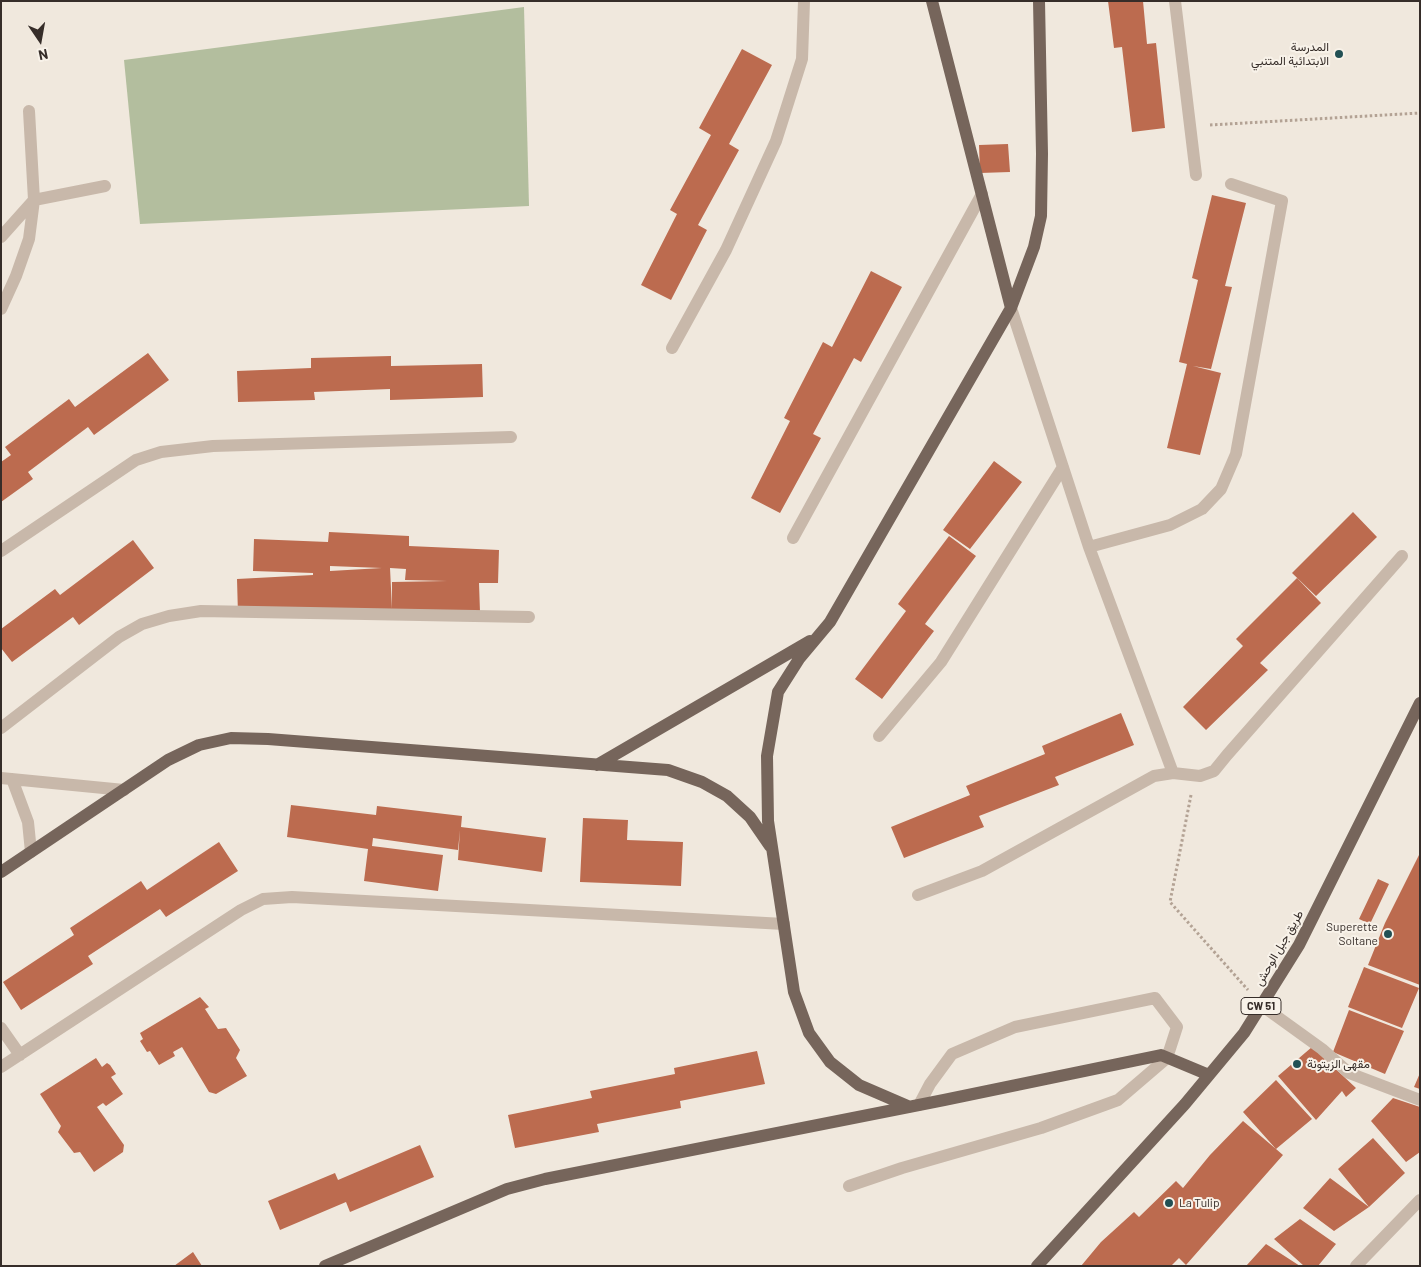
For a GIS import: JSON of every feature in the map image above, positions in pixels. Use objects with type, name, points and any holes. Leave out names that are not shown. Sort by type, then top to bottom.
[{"type":"main road","points":[[932,1],[1011,308]]},
{"type":"main road","points":[[915,1106],[859,1085],[830,1062],[809,1033],[794,992],[772,848],[768,821],[767,756],[778,692],[799,658],[830,622],[1011,308],[1034,247],[1041,216],[1040,1]]},
{"type":"main road","points":[[597,765],[818,636]]},
{"type":"main road","name":"طريق جبل الوحش","points":[[1037,1266],[1185,1104],[1244,1033],[1299,945],[1420,703]]},
{"type":"main road","points":[[1,872],[168,760],[199,745],[231,738],[268,739],[668,770],[702,782],[727,796],[750,817],[772,848]]},
{"type":"main road","points":[[325,1266],[507,1189],[545,1179],[1161,1055],[1209,1075]]},
{"type":"street","points":[[672,348],[726,250],[776,141],[802,59],[804,1]]},
{"type":"street","points":[[1175,1],[1196,175]]},
{"type":"street","points":[[1,309],[16,276],[29,239],[34,200],[29,111]]},
{"type":"street","points":[[1089,547],[1170,525],[1202,509],[1221,489],[1236,454],[1282,201],[1231,184]]},
{"type":"street","points":[[1,237],[34,200],[106,186]]},
{"type":"street","points":[[793,538],[982,194]]},
{"type":"street","points":[[1011,308],[1089,547],[1172,773]]},
{"type":"street","points":[[1,551],[136,460],[161,452],[213,446],[511,438]]},
{"type":"street","points":[[879,736],[941,662],[1063,467]]},
{"type":"street","points":[[918,895],[982,871],[1154,776],[1172,773],[1200,776],[1214,771],[1402,556]]},
{"type":"street","points":[[1,728],[119,637],[142,624],[170,616],[201,611],[529,617]]},
{"type":"street","points":[[7,778],[124,790]]},
{"type":"street","points":[[7,778],[28,822],[31,852]]},
{"type":"street","points":[[1,1067],[241,910],[263,899],[292,897],[784,924]]},
{"type":"street","points":[[849,1186],[902,1168],[1041,1128],[1118,1100],[1167,1058],[1177,1027],[1155,998],[1015,1027],[952,1054],[915,1106]]},
{"type":"street","points":[[1261,1005],[1322,1048],[1348,1073],[1420,1100]]},
{"type":"street","points":[[1,1028],[20,1055]]},
{"type":"street","points":[[1356,1266],[1419,1202]]},
{"type":"path","points":[[1190,126],[1420,113]]},
{"type":"path","points":[[1194,775],[1170,902],[1261,1005]]},
{"type":"green space","points":[[524,7],[529,206],[140,224],[124,60]]},
{"type":"building","points":[[1108,1],[1143,1],[1147,44],[1156,43],[1165,128],[1132,132],[1122,47],[1114,48]]},
{"type":"building","points":[[742,49],[772,65],[729,144],[739,150],[698,225],[707,230],[671,300],[641,285],[677,214],[670,210],[711,135],[699,128]]},
{"type":"building","points":[[1008,144],[1010,172],[980,173],[979,145]]},
{"type":"building","points":[[1212,195],[1246,203],[1225,286],[1232,287],[1211,369],[1193,366],[1221,373],[1200,455],[1167,448],[1187,364],[1179,362],[1198,280],[1192,278]]},
{"type":"building","points":[[871,271],[902,287],[861,362],[854,358],[813,434],[821,438],[780,513],[751,498],[790,421],[784,418],[823,342],[832,347]]},
{"type":"building","points":[[148,353],[169,380],[94,435],[88,427],[28,472],[33,479],[1,502],[1,462],[11,455],[5,447],[69,399],[75,407]]},
{"type":"building","points":[[391,356],[391,366],[482,364],[483,397],[390,400],[390,389],[314,392],[315,400],[238,402],[237,371],[311,368],[311,358]]},
{"type":"building","points":[[994,461],[1022,482],[970,549],[943,530]]},
{"type":"building","points":[[1353,512],[1377,537],[1316,596],[1292,573]]},
{"type":"building","points":[[329,532],[409,536],[409,546],[499,550],[498,583],[479,583],[480,612],[392,613],[392,609],[238,615],[237,579],[313,575],[313,573],[253,571],[254,539],[328,542]],"holes":[[[330,566],[382,568],[330,571]],[[390,568],[406,569],[405,580],[447,581],[392,582],[392,609]]]},
{"type":"building","points":[[949,536],[976,556],[925,624],[934,631],[882,699],[855,679],[906,611],[898,604]]},
{"type":"building","points":[[133,540],[154,568],[79,625],[73,617],[12,662],[1,648],[1,629],[55,589],[60,595]]},
{"type":"building","points":[[1297,578],[1321,603],[1260,663],[1268,670],[1206,730],[1183,707],[1243,646],[1236,639]]},
{"type":"building","points":[[1121,713],[1134,745],[1055,777],[1059,785],[979,816],[984,827],[904,858],[891,827],[970,795],[966,786],[1045,754],[1042,746]]},
{"type":"building","points":[[291,805],[376,815],[377,806],[462,816],[461,827],[546,838],[542,872],[458,860],[460,830],[458,850],[373,838],[372,846],[443,855],[438,891],[364,881],[368,849],[287,837]]},
{"type":"building","points":[[583,818],[628,820],[627,840],[683,842],[681,886],[580,882]]},
{"type":"building","points":[[219,842],[238,871],[166,917],[160,909],[88,956],[93,964],[21,1010],[3,982],[74,935],[70,928],[141,881],[147,890]]},
{"type":"building","points":[[1420,853],[1420,985],[1368,965],[1385,923]]},
{"type":"building","points":[[1378,879],[1389,884],[1370,924],[1359,919]]},
{"type":"building","points":[[1364,967],[1419,988],[1402,1028],[1348,1007]]},
{"type":"building","points":[[200,997],[209,1007],[205,1009],[218,1029],[226,1028],[240,1050],[236,1058],[247,1076],[216,1094],[209,1092],[182,1047],[173,1052],[175,1056],[159,1065],[150,1051],[147,1052],[140,1041],[143,1039],[140,1033]]},
{"type":"building","points":[[1349,1010],[1404,1031],[1385,1074],[1333,1052]]},
{"type":"building","points":[[1312,1047],[1356,1088],[1346,1097],[1342,1091],[1316,1120],[1278,1076]]},
{"type":"building","points":[[757,1051],[765,1084],[680,1101],[681,1108],[597,1124],[599,1132],[515,1148],[508,1115],[592,1098],[590,1091],[675,1074],[674,1068]]},
{"type":"building","points":[[96,1058],[102,1067],[107,1063],[110,1065],[116,1074],[111,1077],[123,1094],[106,1106],[103,1103],[97,1107],[124,1145],[123,1152],[94,1172],[80,1152],[74,1153],[58,1132],[61,1126],[40,1094]]},
{"type":"building","points":[[1420,1073],[1420,1089],[1414,1087]]},
{"type":"building","points":[[1276,1080],[1312,1119],[1276,1149],[1243,1112]]},
{"type":"building","points":[[1393,1098],[1420,1107],[1420,1152],[1406,1162],[1371,1121]]},
{"type":"building","points":[[1243,1121],[1283,1155],[1186,1265],[1179,1258],[1171,1266],[1081,1266],[1101,1242],[1134,1212],[1139,1217],[1176,1181],[1183,1188],[1210,1155]]},
{"type":"building","points":[[1373,1138],[1405,1173],[1369,1207],[1338,1169]]},
{"type":"building","points":[[420,1145],[434,1177],[350,1212],[346,1202],[280,1230],[268,1201],[335,1173],[338,1180]]},
{"type":"building","points":[[1330,1178],[1369,1207],[1334,1231],[1303,1208]]},
{"type":"building","points":[[1300,1219],[1336,1244],[1318,1266],[1304,1266],[1274,1239]]},
{"type":"building","points":[[1266,1244],[1300,1266],[1246,1266]]},
{"type":"building","points":[[193,1252],[202,1266],[174,1266]]},
{"type":"place","name":"المدرسة الابتدائية المتنبي","points":[[1339,54]]},
{"type":"place","name":"Superette Soltane","points":[[1388,934]]},
{"type":"place","name":"مقهى الزيتونة","points":[[1297,1064]]},
{"type":"place","name":"La Tulip","points":[[1169,1203]]}]
